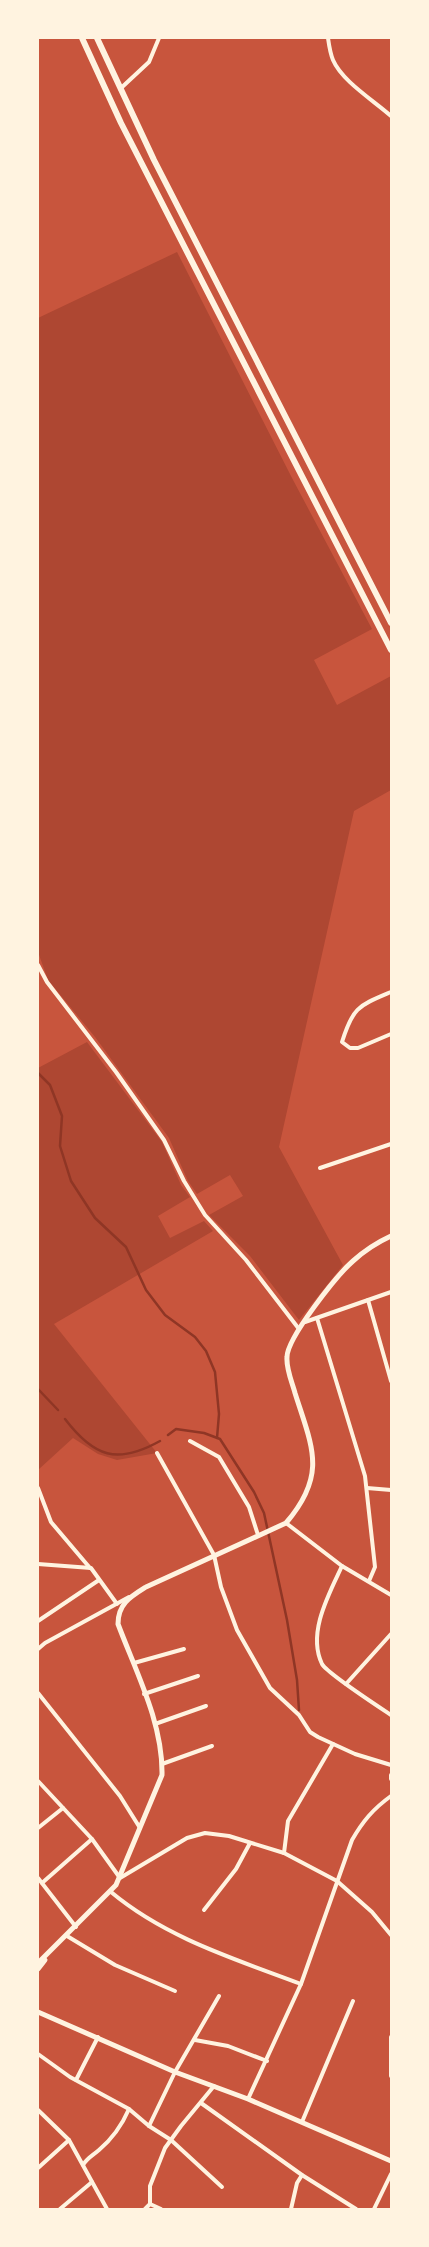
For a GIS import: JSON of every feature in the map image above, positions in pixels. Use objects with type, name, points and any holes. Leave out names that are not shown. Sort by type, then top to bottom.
[{"type":"highway","points":[[82,38],[121,123],[391,650]]},
{"type":"highway","points":[[97,38],[120,89],[391,623]]},
{"type":"street","points":[[120,89],[150,62],[159,38]]},
{"type":"street","points":[[328,38],[332,59],[345,80],[368,95],[391,116]]},
{"type":"street","points":[[38,965],[47,982],[116,1072],[164,1140],[184,1181],[205,1215],[246,1260],[299,1329]]},
{"type":"street","points":[[391,992],[367,1002],[356,1010],[349,1020],[342,1042],[350,1048],[358,1048],[391,1034]]},
{"type":"street","points":[[320,1168],[391,1144]]},
{"type":"street","points":[[38,1649],[45,1643],[146,1587],[286,1523],[296,1511],[303,1498],[314,1465],[310,1439],[287,1362],[288,1347],[299,1329],[348,1266],[380,1241],[391,1236]]},
{"type":"street","points":[[305,1322],[391,1292]]},
{"type":"street","points":[[368,1300],[391,1381]]},
{"type":"street","points":[[317,1318],[365,1476],[375,1567],[369,1581]]},
{"type":"street","points":[[190,1441],[219,1457],[249,1507],[259,1535]]},
{"type":"street","points":[[157,1453],[214,1555],[221,1587],[237,1630],[270,1688],[299,1715],[310,1732],[333,1744],[391,1765]]},
{"type":"street","points":[[38,1488],[52,1522],[90,1568],[117,1604]]},
{"type":"street","points":[[367,1488],[391,1490]]},
{"type":"street","points":[[286,1523],[342,1566],[391,1595]]},
{"type":"street","points":[[38,1564],[90,1568]]},
{"type":"street","points":[[342,1566],[327,1598],[318,1631],[317,1648],[322,1666],[391,1715]]},
{"type":"street","points":[[38,1621],[99,1580]]},
{"type":"street","points":[[38,1963],[111,1892],[120,1878],[160,1784],[162,1764],[155,1724],[134,1663],[118,1624],[120,1609],[130,1597]]},
{"type":"street","points":[[346,1684],[391,1634]]},
{"type":"street","points":[[134,1663],[184,1650]]},
{"type":"street","points":[[144,1694],[198,1676]]},
{"type":"street","points":[[38,1693],[120,1796],[140,1828]]},
{"type":"street","points":[[155,1724],[206,1706]]},
{"type":"street","points":[[284,1853],[288,1821],[333,1744]]},
{"type":"street","points":[[162,1764],[212,1746]]},
{"type":"street","points":[[38,1781],[92,1839],[120,1878]]},
{"type":"street","points":[[248,2099],[267,2061],[301,1984],[352,1840],[364,1820],[375,1807],[391,1796]]},
{"type":"street","points":[[38,1828],[63,1808]]},
{"type":"street","points":[[120,1878],[187,1838],[205,1833],[229,1836],[284,1853],[337,1881],[367,1908],[391,1935]]},
{"type":"street","points":[[42,1883],[92,1839]]},
{"type":"street","points":[[204,1910],[236,1869],[250,1843]]},
{"type":"street","points":[[38,1878],[76,1927]]},
{"type":"street","points":[[111,1892],[145,1917],[186,1939],[301,1984]]},
{"type":"street","points":[[67,1936],[115,1965],[175,1991]]},
{"type":"street","points":[[38,1969],[57,1945]]},
{"type":"street","points":[[150,2126],[175,2072],[195,2040],[219,1996]]},
{"type":"street","points":[[302,2122],[353,2001]]},
{"type":"street","points":[[38,2012],[175,2072],[248,2099],[391,2161]]},
{"type":"street","points":[[76,2080],[98,2037]]},
{"type":"street","points":[[391,2037],[389,2068],[391,2076]]},
{"type":"street","points":[[195,2040],[228,2046],[267,2061]]},
{"type":"street","points":[[38,2054],[76,2080],[129,2110],[171,2140],[222,2187]]},
{"type":"street","points":[[146,2209],[150,2204],[150,2186],[158,2164],[171,2140],[214,2086]]},
{"type":"street","points":[[201,2103],[302,2175],[355,2209]]},
{"type":"street","points":[[83,2165],[88,2158],[98,2151],[115,2133],[129,2110]]},
{"type":"street","points":[[39,2112],[69,2140],[107,2209]]},
{"type":"street","points":[[38,2168],[69,2140]]},
{"type":"street","points":[[374,2209],[391,2174]]},
{"type":"street","points":[[291,2209],[297,2183],[302,2175]]},
{"type":"street","points":[[60,2209],[92,2182]]},
{"type":"street","points":[[150,2204],[161,2209]]},
{"type":"shaded area","points":[[177,252],[292,478],[372,629],[314,660],[337,705],[391,676],[391,790],[354,811],[279,1147],[343,1265],[299,1320],[250,1256],[209,1215],[243,1196],[230,1175],[197,1194],[188,1181],[169,1138],[95,1037],[48,980],[38,952],[38,318]]},
{"type":"shaded area","points":[[87,1042],[162,1142],[181,1185],[190,1197],[158,1216],[170,1238],[204,1221],[213,1231],[54,1324],[157,1453],[117,1460],[98,1454],[73,1438],[38,1470],[38,1068]]},
{"type":"waterway","points":[[38,1073],[50,1085],[62,1116],[60,1146],[71,1181],[95,1218],[126,1247],[146,1290],[165,1315],[195,1337],[206,1351],[215,1372],[219,1414],[217,1438]]},
{"type":"waterway","points":[[38,1389],[58,1410]]},
{"type":"waterway","points":[[65,1419],[86,1442],[96,1449],[107,1453],[119,1455],[131,1453],[145,1449],[160,1441]]},
{"type":"waterway","points":[[168,1435],[176,1429],[204,1433],[220,1439],[254,1492],[264,1513],[287,1620],[297,1680],[299,1710]]}]
